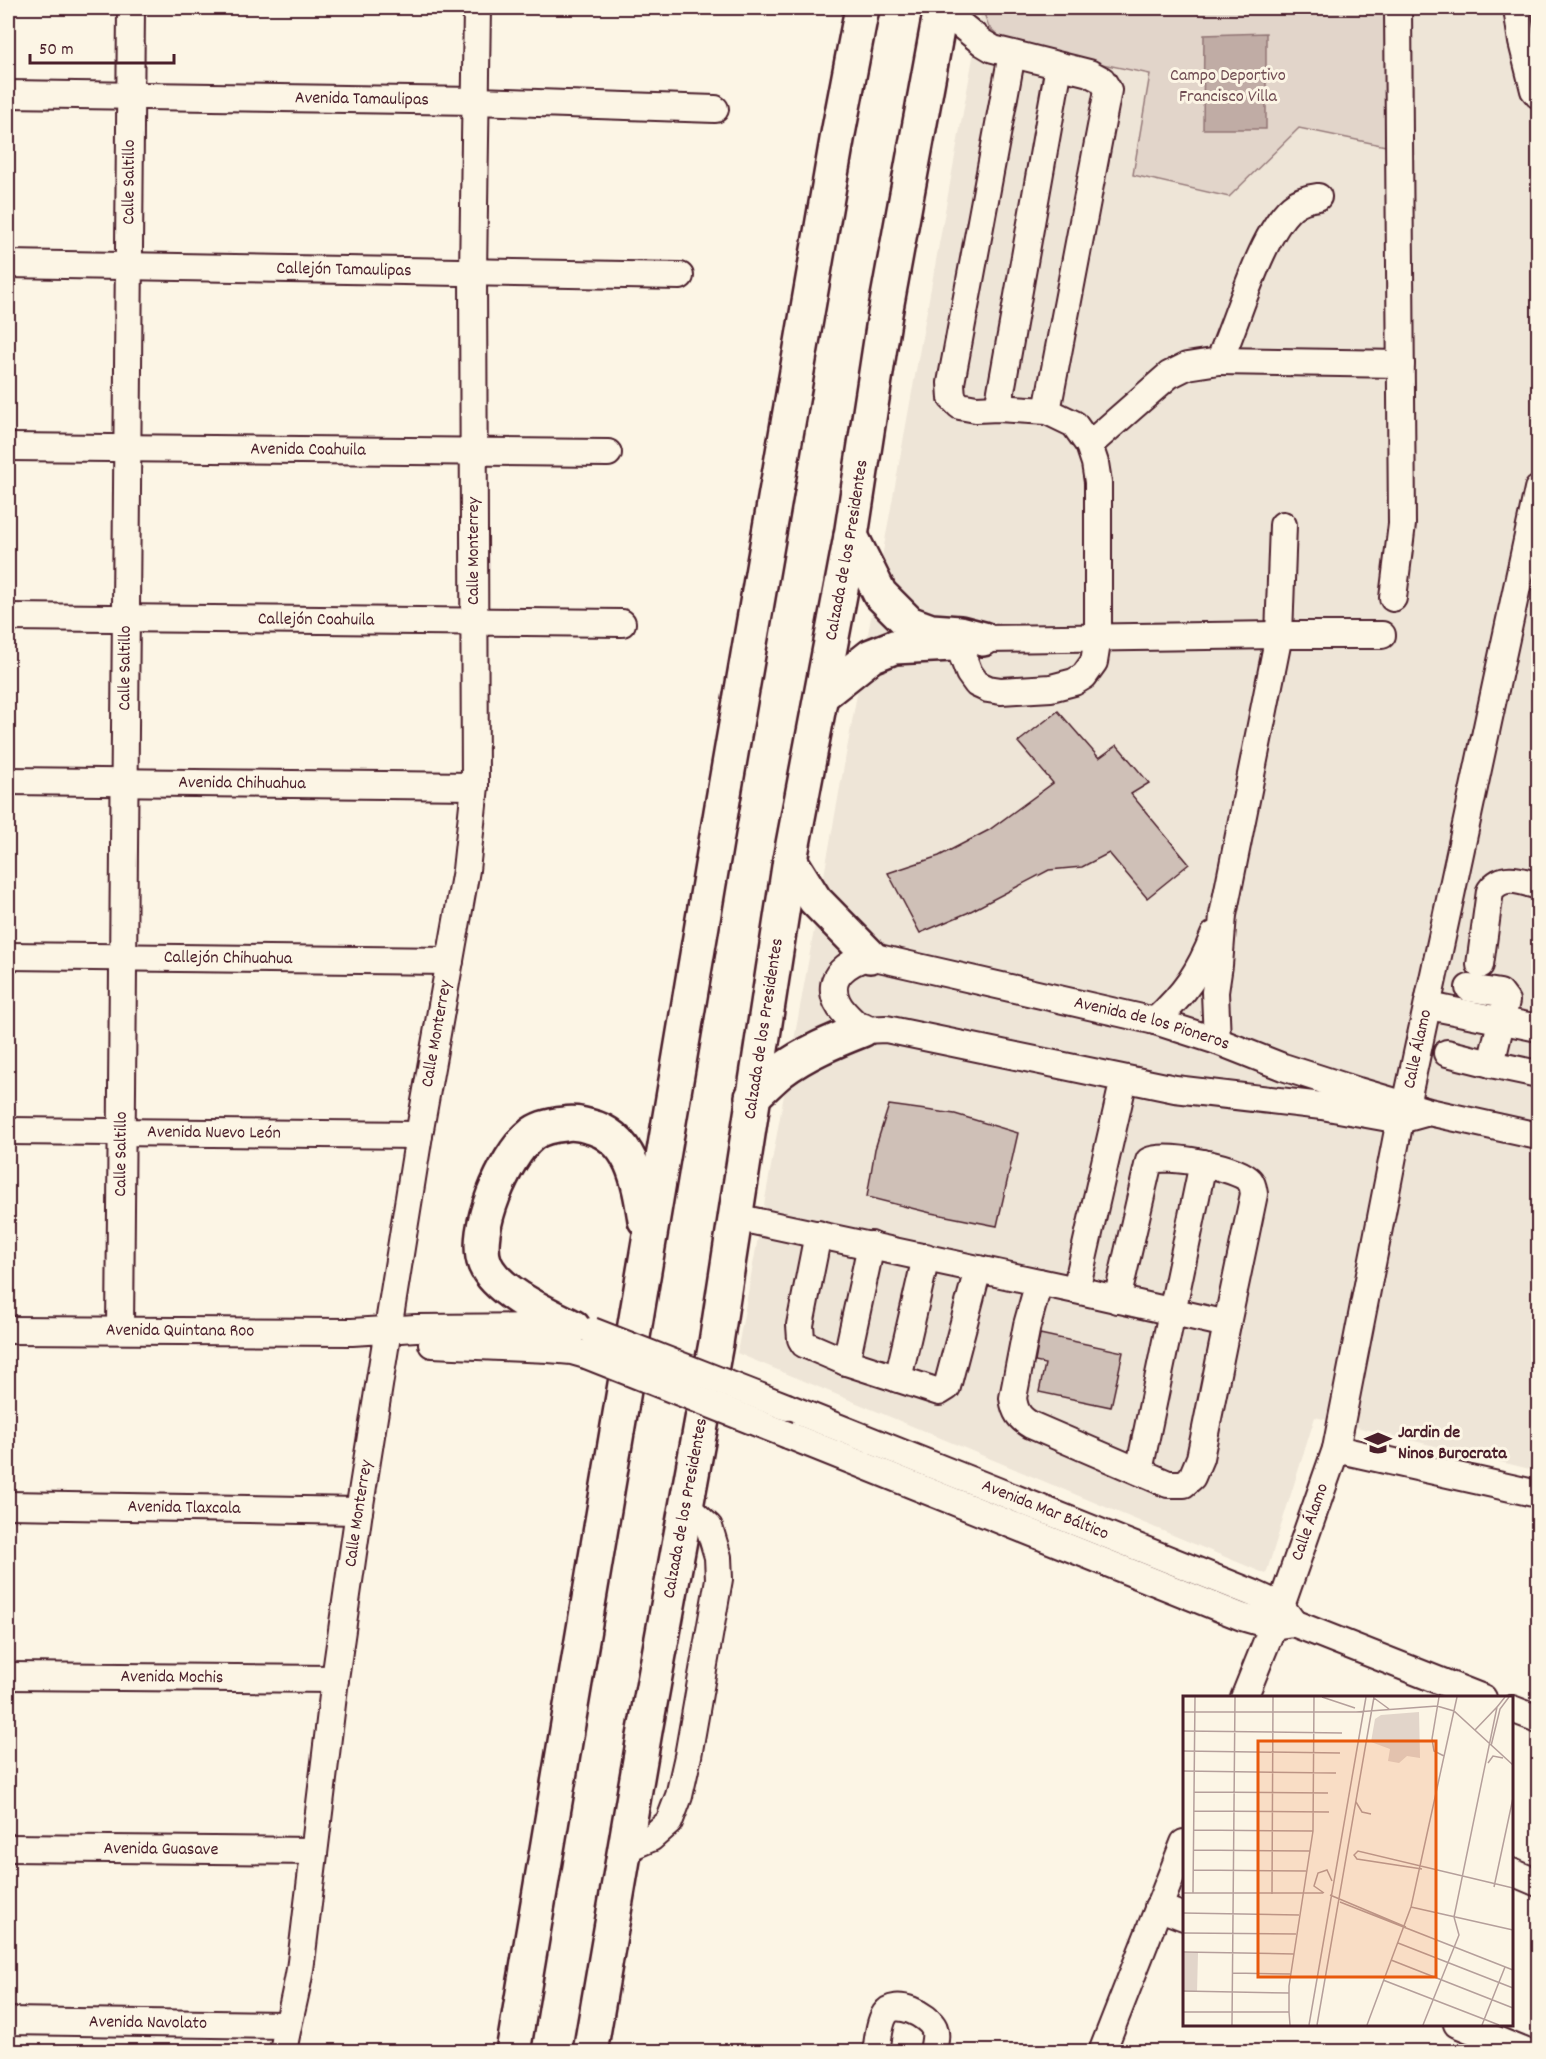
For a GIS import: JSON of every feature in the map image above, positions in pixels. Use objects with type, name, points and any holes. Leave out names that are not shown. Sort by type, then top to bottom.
[{"type":"highway","points":[[513,2052],[725,788],[838,134],[862,8]]},
{"type":"highway","name":"Calzada de los Presidentes","points":[[590,2052],[716,1343],[790,860],[851,536],[885,314],[941,8]]},
{"type":"highway","points":[[851,536],[880,594],[909,622],[931,630],[960,633],[970,641]]},
{"type":"highway","points":[[822,694],[871,656],[894,647],[970,641]]},
{"type":"highway","points":[[790,860],[816,900],[870,956]]},
{"type":"highway","points":[[752,1097],[780,1072],[829,1044],[862,1030]]},
{"type":"highway","points":[[584,1337],[511,1293],[485,1264],[482,1244],[487,1212],[500,1177],[519,1148],[532,1134],[550,1126],[573,1122],[597,1128],[614,1139],[631,1160],[639,1183],[649,1241]]},
{"type":"street","name":"Calle Saltillo","points":[[120,1330],[131,8]]},
{"type":"street","name":"Calle Monterrey","points":[[283,2052],[287,2025],[297,1990],[335,1679],[359,1511],[419,1135],[466,870],[475,786],[473,273],[477,8]]},
{"type":"street","points":[[941,8],[982,43],[993,49],[1089,73],[1102,80],[1108,90],[1047,411]]},
{"type":"street","points":[[1393,598],[1402,524],[1398,8]]},
{"type":"street","points":[[1517,8],[1522,42],[1534,90],[1539,94]]},
{"type":"street","points":[[1012,54],[951,383],[952,398],[960,406],[976,409],[1047,411],[1074,424],[1089,445],[1098,482],[1098,637],[1094,662],[1084,676],[1074,682],[1051,688],[1001,691],[977,684],[969,674],[970,641],[1098,637],[1382,635]]},
{"type":"street","points":[[998,408],[1059,66]]},
{"type":"street","name":"Avenida Tamaulipas","points":[[8,94],[476,101],[715,109]]},
{"type":"street","points":[[1219,361],[1262,253],[1274,231],[1293,206],[1318,196]]},
{"type":"street","name":"Callejón Tamaulipas","points":[[8,264],[680,276]]},
{"type":"street","points":[[1089,445],[1169,375],[1187,366],[1219,361],[1401,364]]},
{"type":"street","name":"Avenida Coahuila","points":[[8,447],[608,453]]},
{"type":"street","name":"Calle Álamo","points":[[1245,1696],[1282,1619],[1336,1449],[1412,1112],[1429,1006],[1538,490]]},
{"type":"street","points":[[1217,1041],[1215,992],[1222,915],[1279,635],[1283,525]]},
{"type":"street","name":"Callejón Coahuila","points":[[8,616],[622,623]]},
{"type":"street","name":"Avenida Chihuahua","points":[[8,781],[475,786]]},
{"type":"street","points":[[1480,965],[1490,891],[1494,885],[1512,879],[1539,886]]},
{"type":"street","points":[[1155,1021],[1185,991],[1199,970],[1222,915]]},
{"type":"street","name":"Callejón Chihuahua","points":[[8,956],[450,961]]},
{"type":"street","points":[[862,1030],[844,1013],[834,990],[837,978],[844,966],[870,956]]},
{"type":"street","name":"Avenida de los Pioneros","points":[[870,956],[1155,1021],[1217,1041],[1283,1067],[1412,1112]]},
{"type":"street","points":[[1469,988],[1500,993],[1506,1001],[1491,1064]]},
{"type":"street","points":[[1429,1006],[1539,1028]]},
{"type":"street","name":"Avenida de los Pioneros","points":[[862,1030],[886,1029],[1175,1089],[1412,1112],[1539,1136]]},
{"type":"street","points":[[1447,1053],[1539,1074]]},
{"type":"street","points":[[1276,1100],[1286,1084],[1283,1067]]},
{"type":"street","points":[[1076,1290],[1124,1079]]},
{"type":"street","name":"Avenida Nuevo León","points":[[8,1131],[419,1135]]},
{"type":"street","points":[[1039,1282],[1027,1325],[1013,1398],[1019,1418],[1138,1472],[1168,1484],[1184,1484],[1192,1477],[1200,1458],[1254,1194],[1253,1187],[1243,1175],[1203,1163],[1175,1158],[1149,1161],[1117,1300]]},
{"type":"street","points":[[1138,1472],[1203,1163]]},
{"type":"street","points":[[735,1217],[1227,1324]]},
{"type":"street","points":[[818,1234],[800,1325],[801,1339],[808,1347],[846,1362],[939,1392],[946,1389],[978,1269]]},
{"type":"street","points":[[846,1362],[871,1245]]},
{"type":"street","points":[[898,1379],[926,1257]]},
{"type":"street","name":"Avenida Quintana Roo","points":[[8,1330],[352,1332],[549,1348],[584,1337]]},
{"type":"street","name":"Avenida Mar Báltico","points":[[584,1337],[787,1407],[1282,1619],[1478,1696]]},
{"type":"street","name":"Avenida Mar Báltico","points":[[584,1337],[788,1436],[1242,1617],[1282,1619]]},
{"type":"street","points":[[1336,1449],[1539,1494]]},
{"type":"street","name":"Avenida Tlaxcala","points":[[8,1505],[359,1511]]},
{"type":"street","points":[[625,1849],[651,1838],[669,1822],[680,1796],[688,1756],[718,1579],[718,1557],[709,1527],[686,1506]]},
{"type":"street","name":"Avenida Mochis","points":[[8,1676],[335,1679]]},
{"type":"street","points":[[1513,1708],[1539,1719]]},
{"type":"street","name":"Avenida Guasave","points":[[8,1848],[313,1851]]},
{"type":"street","points":[[1102,2052],[1183,1848]]},
{"type":"street","points":[[1513,1872],[1539,1883]]},
{"type":"street","points":[[1158,1907],[1183,1916]]},
{"type":"street","points":[[876,2052],[884,2015],[895,2008],[908,2010],[930,2022],[935,2035],[933,2052]]},
{"type":"street","name":"Avenida Navolato","points":[[8,2022],[287,2025]]},
{"type":"street","points":[[1460,2026],[1526,2052]]},
{"type":"shaded area","points":[[982,8],[1538,8],[1538,1471],[1315,1417],[1266,1574],[737,1353]]},
{"type":"shaded area","points":[[1266,33],[1266,129],[1203,129],[1204,35]]},
{"type":"green space","name":"Campo Deportivo Francisco Villa","points":[[982,8],[1406,8],[1410,151],[1299,128],[1229,197],[1133,175],[1150,74],[1008,44],[989,27]]},
{"type":"building","points":[[1058,711],[1099,758],[1117,745],[1149,783],[1131,794],[1189,864],[1147,898],[1109,853],[1082,867],[1049,870],[967,913],[920,933],[888,873],[939,856],[989,830],[1053,783],[1018,742]]},
{"type":"building","points":[[889,1105],[955,1114],[1018,1133],[997,1226],[867,1197],[875,1149]]},
{"type":"building","points":[[1040,1334],[1123,1352],[1111,1407],[1039,1392],[1045,1364],[1035,1362]]},
{"type":"place","name":"Jardin de Ninos Burocrata","points":[[1378,1443]]}]
